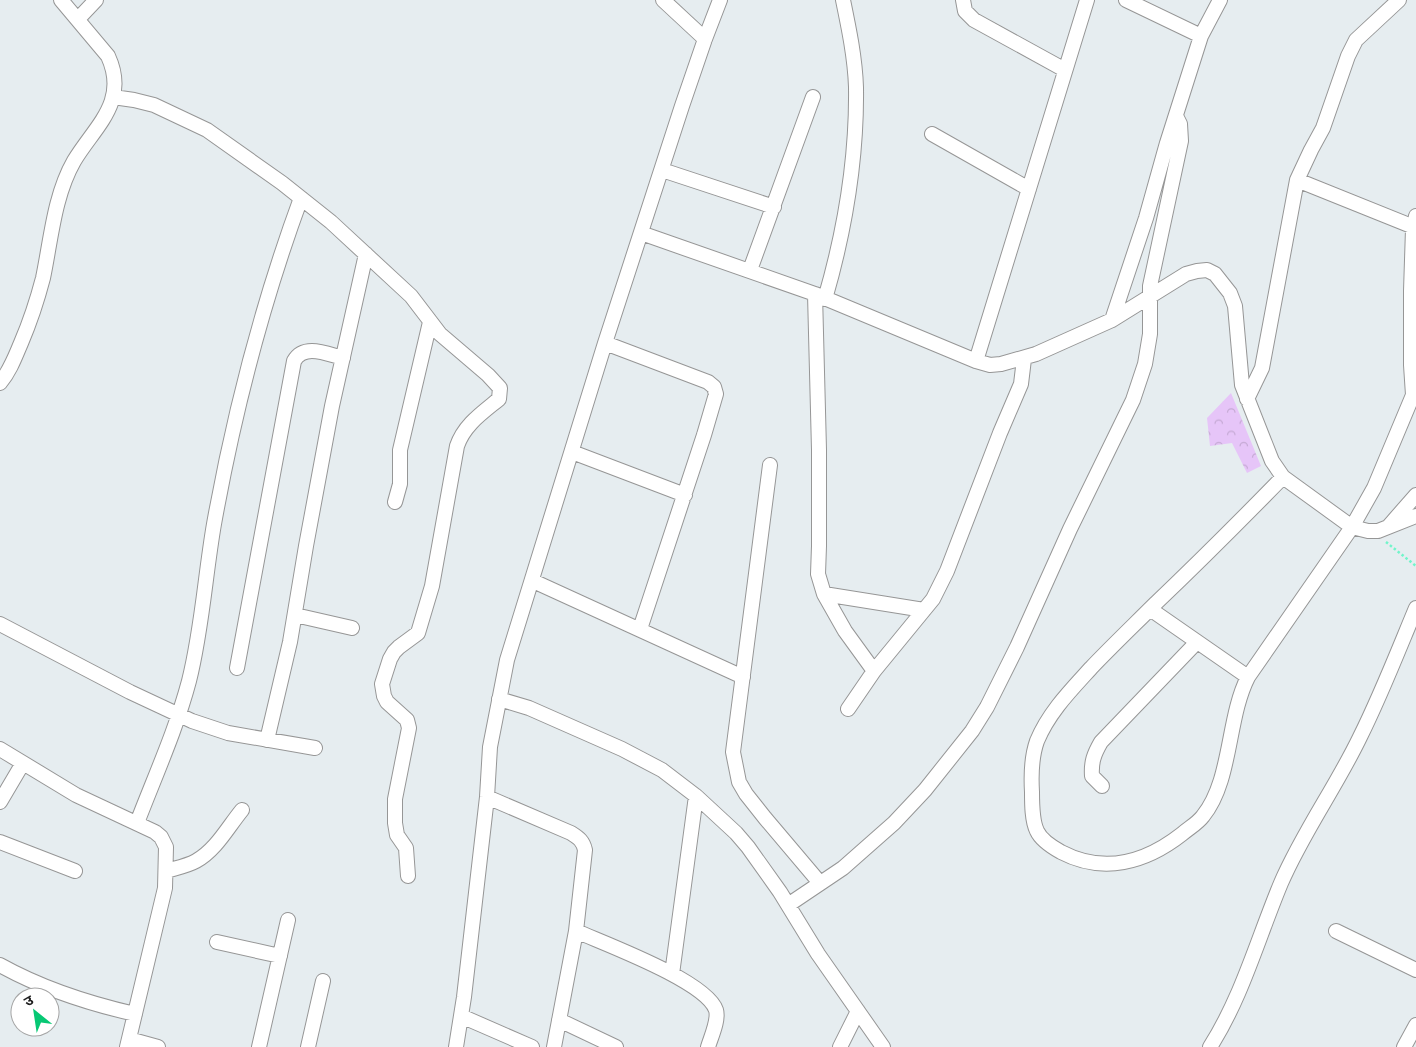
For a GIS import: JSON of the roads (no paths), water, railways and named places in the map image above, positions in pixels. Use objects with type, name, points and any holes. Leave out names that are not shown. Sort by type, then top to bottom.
[{"type":"street","points":[[0,383],[12,364],[34,312],[65,182],[74,162],[110,108],[113,97],[111,64],[103,50],[61,0]]},
{"type":"street","points":[[78,19],[96,0]]},
{"type":"street","points":[[663,0],[705,39]]},
{"type":"street","points":[[456,1047],[487,797],[490,747],[507,660],[533,581],[605,343],[705,39],[720,0]]},
{"type":"street","points":[[843,0],[851,42],[856,86],[854,133],[848,203],[838,253],[820,296],[818,574],[824,594],[845,631],[874,672]]},
{"type":"street","points":[[963,0],[965,10],[974,20],[1065,70]]},
{"type":"street","points":[[976,361],[1087,0]]},
{"type":"street","points":[[1126,0],[1201,36]]},
{"type":"street","points":[[1112,320],[1146,218],[1201,36],[1220,0]]},
{"type":"street","points":[[1247,399],[1262,368],[1297,180],[1323,128],[1348,56],[1356,40],[1400,0]]},
{"type":"street","points":[[113,97],[154,105],[208,130],[301,198],[331,222],[411,296],[440,334],[496,382],[500,388],[498,399],[470,423],[459,438],[456,446],[432,586],[418,633],[394,652],[382,684],[387,702],[407,720],[409,728],[396,799],[395,823],[397,835],[406,848],[408,876]]},
{"type":"street","points":[[750,270],[814,97]]},
{"type":"street","points":[[788,906],[853,860],[894,823],[925,790],[972,731],[987,707],[1030,620],[1070,529],[1133,400],[1142,373],[1149,342],[1150,286],[1181,141],[1180,124],[1176,116]]},
{"type":"street","points":[[932,134],[1029,189]]},
{"type":"street","points":[[662,170],[774,207]]},
{"type":"street","points":[[1283,477],[1112,646],[1062,700],[1051,716],[1037,742],[1031,773],[1036,831],[1043,840],[1057,849],[1089,863],[1123,863],[1163,847],[1203,817],[1212,802],[1223,771],[1240,692],[1248,677],[1352,527],[1374,488],[1415,391],[1411,365],[1415,222],[1297,180]]},
{"type":"street","points":[[136,823],[179,716],[189,679],[214,524],[242,386],[280,253],[301,198]]},
{"type":"street","points":[[641,233],[820,296],[976,361],[990,365],[1024,359],[1112,320],[1186,274],[1207,270],[1215,274],[1222,281],[1230,293],[1235,306],[1240,374],[1247,399],[1272,461],[1283,477],[1352,527],[1368,531],[1383,529],[1416,516]]},
{"type":"street","points":[[267,740],[290,642],[323,452],[366,254]]},
{"type":"street","points":[[395,502],[400,484],[400,450],[430,322]]},
{"type":"street","points":[[605,343],[708,382],[714,387],[716,394],[685,495],[640,629]]},
{"type":"street","points":[[237,668],[294,361],[296,356],[307,350],[343,358]]},
{"type":"street","points":[[848,709],[874,672],[933,599],[963,534],[1000,433],[1021,384],[1024,359]]},
{"type":"street","points":[[572,452],[685,495]]},
{"type":"street","points":[[770,465],[733,752],[739,782],[764,818],[820,883]]},
{"type":"street","points":[[1383,529],[1416,495]]},
{"type":"street","points":[[533,581],[743,677]]},
{"type":"street","points":[[824,594],[924,610]]},
{"type":"street","points":[[1210,1047],[1238,995],[1281,883],[1302,841],[1361,736],[1416,608]]},
{"type":"street","points":[[1150,609],[1248,677]]},
{"type":"street","points":[[295,615],[352,628]]},
{"type":"street","points":[[0,624],[179,716],[228,733],[315,748]]},
{"type":"street","points":[[1102,786],[1092,776],[1091,766],[1093,757],[1102,742],[1149,690],[1197,642]]},
{"type":"street","points":[[500,699],[529,708],[629,753],[662,770],[696,796],[736,833],[748,847],[883,1047]]},
{"type":"street","points":[[0,749],[76,795],[156,832],[164,841],[166,848],[165,888],[128,1043],[158,1047]]},
{"type":"street","points":[[0,802],[23,763]]},
{"type":"street","points":[[672,974],[696,796]]},
{"type":"street","points":[[487,797],[571,833],[580,838],[584,844],[585,850],[576,930],[554,1047]]},
{"type":"street","points":[[166,871],[184,866],[211,850],[242,810]]},
{"type":"street","points":[[0,842],[75,871]]},
{"type":"street","points":[[259,1047],[288,920]]},
{"type":"street","points":[[576,930],[672,974],[709,998],[716,1011],[716,1018],[708,1047]]},
{"type":"street","points":[[1336,931],[1416,970]]},
{"type":"street","points":[[217,942],[280,956]]},
{"type":"street","points":[[0,965],[66,996],[134,1014]]},
{"type":"street","points":[[308,1047],[322,981]]},
{"type":"street","points":[[840,1047],[858,1012]]},
{"type":"street","points":[[461,1016],[532,1047]]},
{"type":"street","points":[[559,1020],[591,1041],[616,1047]]},
{"type":"street","points":[[1404,1047],[1416,1025]]}]
